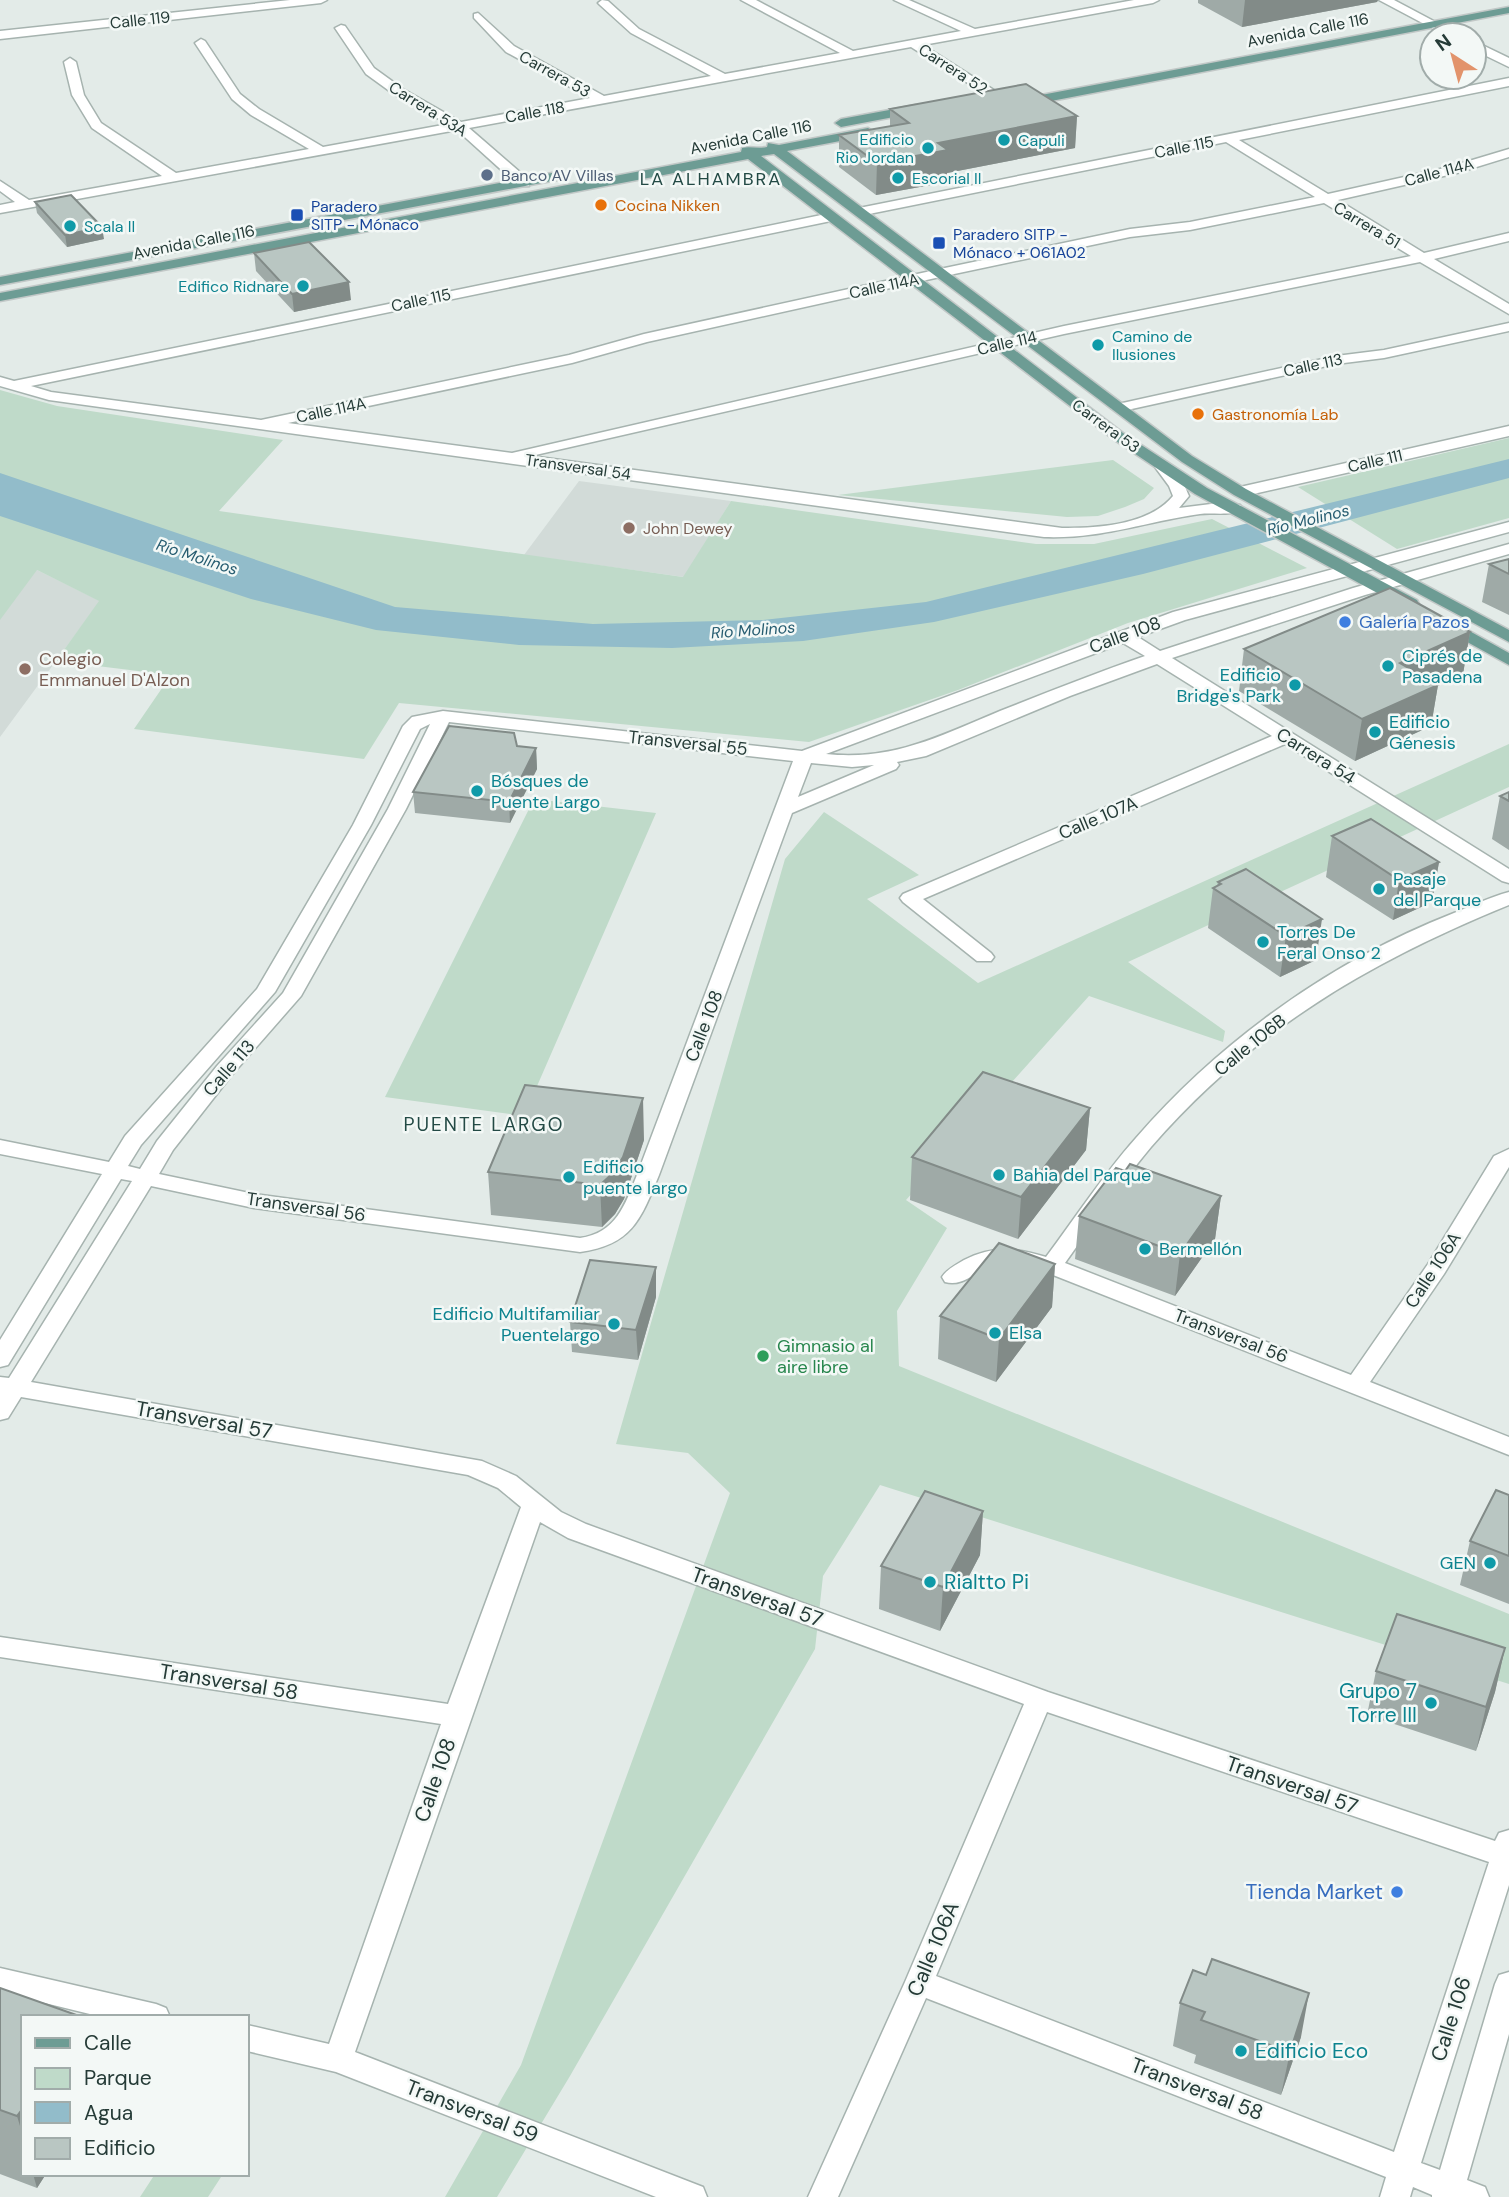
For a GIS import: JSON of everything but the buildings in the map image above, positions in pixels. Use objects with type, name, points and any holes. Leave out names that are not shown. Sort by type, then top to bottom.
[{"type":"main road","name":"Avenida Calle 116","points":[[979,97],[1494,0]]},
{"type":"main road","name":"Avenida Calle 116","points":[[1449,21],[1509,10]]},
{"type":"main road","name":"Avenida Calle 116","points":[[990,109],[1418,27]]},
{"type":"main road","name":"Avenida Calle 116","points":[[663,157],[925,108]]},
{"type":"main road","name":"Avenida Calle 116","points":[[0,297],[884,129]]},
{"type":"main road","name":"Carrera 53","points":[[762,138],[1186,459],[1240,492],[1509,637]]},
{"type":"main road","name":"Carrera 53","points":[[736,143],[1163,467],[1509,660]]},
{"type":"main road","name":"Avenida Calle 116","points":[[0,281],[561,176]]},
{"type":"street","name":"Calle 119","points":[[0,35],[321,0]]},
{"type":"street","points":[[747,0],[787,24],[850,54]]},
{"type":"street","points":[[900,0],[972,32]]},
{"type":"street","points":[[1065,0],[1089,11]]},
{"type":"street","name":"Calle 118","points":[[0,209],[1153,0]]},
{"type":"street","points":[[1385,0],[1427,21]]},
{"type":"street","points":[[604,3],[635,31],[723,78]]},
{"type":"street","name":"Carrera 53","points":[[478,16],[510,49],[602,100]]},
{"type":"street","name":"Carrera 53A","points":[[341,28],[370,71],[399,92],[460,126],[524,183]]},
{"type":"street","points":[[201,43],[236,96],[255,111],[321,150]]},
{"type":"street","name":"Carrera 52","points":[[912,43],[993,95]]},
{"type":"street","points":[[1488,52],[1509,63]]},
{"type":"street","points":[[70,62],[78,95],[96,125],[173,177]]},
{"type":"street","name":"Calle 115","points":[[859,212],[1509,82]]},
{"type":"street","name":"Carrera 51","points":[[1227,138],[1509,310]]},
{"type":"street","name":"Calle 114A","points":[[259,425],[572,359],[643,338],[940,273],[1129,233],[1190,226],[1325,199],[1452,170],[1509,153]]},
{"type":"street","points":[[0,185],[26,204]]},
{"type":"street","name":"Calle 115","points":[[5,384],[831,216]]},
{"type":"street","name":"Calle 114","points":[[507,457],[1218,296],[1274,288],[1422,258],[1509,237]]},
{"type":"street","name":"Calle 113","points":[[1118,408],[1336,360],[1384,354],[1509,327]]},
{"type":"street","name":"Transversal 54","points":[[5,384],[49,396],[1044,532],[1081,533],[1202,508],[1240,511]]},
{"type":"street","name":"Calle 111","points":[[1240,492],[1509,431]]},
{"type":"street","name":"Transversal 54","points":[[1145,521],[1172,507],[1181,496],[1177,485],[1163,467]]},
{"type":"street","name":"Calle 108","points":[[614,1237],[629,1220],[648,1175],[804,756],[858,738],[1179,615],[1509,527]]},
{"type":"street","name":"Calle 108","points":[[786,809],[1157,656],[1376,584],[1509,549]]},
{"type":"street","name":"Carrera 54","points":[[1124,635],[1509,877]]},
{"type":"street","name":"Calle 113","points":[[0,1359],[132,1140],[265,992],[362,825],[412,726],[418,720],[443,716]]},
{"type":"street","name":"Calle 113","points":[[0,1412],[7,1386],[165,1146],[224,1071],[292,996],[397,809],[443,716]]},
{"type":"street","name":"Transversal 55","points":[[443,716],[852,762],[874,761],[931,747]]},
{"type":"street","name":"Calle 107A","points":[[984,957],[910,898],[1286,737]]},
{"type":"street","name":"Calle 106B","points":[[1051,1266],[1142,1144],[1178,1106],[1252,1039],[1337,980],[1430,930],[1509,898]]},
{"type":"street","points":[[265,992],[292,996]]},
{"type":"street","name":"Transversal 56","points":[[0,1147],[254,1200],[580,1245],[603,1242],[614,1237]]},
{"type":"street","name":"Calle 106A","points":[[1356,1385],[1436,1269],[1502,1161],[1509,1156]]},
{"type":"street","name":"Transversal 56","points":[[953,1277],[983,1258],[1012,1254],[1051,1266],[1509,1446]]},
{"type":"street","name":"Transversal 57","points":[[7,1386],[473,1468],[507,1482],[536,1502],[552,1518],[577,1531],[1039,1699],[1507,1851]]},
{"type":"street","name":"Calle 108","points":[[338,2059],[457,1716],[536,1502]]},
{"type":"street","name":"Transversal 58","points":[[0,1647],[457,1716]]},
{"type":"street","name":"Calle 106A","points":[[823,2197],[919,1982],[1039,1699]]},
{"type":"street","name":"Calle 106","points":[[1399,2183],[1507,1851]]},
{"type":"street","points":[[0,1980],[148,2015]]},
{"type":"street","name":"Transversal 58","points":[[919,1982],[1399,2183],[1457,2194]]},
{"type":"street","points":[[1457,2194],[1509,1984]]},
{"type":"street","name":"Transversal 59","points":[[248,2038],[338,2059],[692,2197]]},
{"type":"shaded area","name":"John Dewey","points":[[579,481],[731,501],[684,577],[524,555]]},
{"type":"shaded area","name":"Colegio Emmanuel D'Alzon","points":[[0,567],[37,570],[100,601],[0,737]]},
{"type":"green space","points":[[0,390],[57,406],[283,440],[219,511],[683,577],[731,501],[1036,544],[1094,544],[1212,519],[1307,568],[1128,623],[958,690],[809,742],[399,703],[364,759],[134,729],[171,675],[56,661],[99,601],[37,570],[0,620]]},
{"type":"green space","points":[[1509,438],[1509,518],[1397,549],[1298,487]]},
{"type":"green space","points":[[1113,460],[1154,488],[1144,499],[1098,516],[1067,517],[838,495]]},
{"type":"green space","points":[[1509,744],[1509,787],[1128,962],[1225,1031],[1223,1042],[1089,996],[906,1200],[947,1228],[897,1311],[899,1366],[1509,1614],[1509,1684],[880,1485],[823,1576],[815,1649],[570,2076],[497,2197],[445,2197],[521,2065],[730,1493],[688,1453],[616,1444],[785,859],[824,812],[919,875],[867,899],[978,983]]},
{"type":"green space","points":[[534,799],[656,813],[524,1116],[385,1097]]},
{"type":"green space","points":[[154,2176],[222,2176],[208,2197],[140,2197]]},
{"type":"water","name":"Río Molinos","points":[[1509,459],[1509,478],[1143,574],[934,622],[803,641],[672,648],[519,645],[376,630],[251,599],[0,516],[0,473],[395,607],[593,624],[763,620],[926,602]]},
{"type":"place","name":"Capuli","points":[[1004,140]]},
{"type":"place","name":"Edificio Rio Jordan","points":[[928,148]]},
{"type":"place","name":"Banco AV Villas","points":[[487,175]]},
{"type":"place","name":"Escorial II","points":[[898,178]]},
{"type":"place","name":"Cocina Nikken","points":[[601,205]]},
{"type":"place","name":"Paradero SITP - Mónaco","points":[[297,215]]},
{"type":"place","name":"Scala II","points":[[70,226]]},
{"type":"place","name":"Paradero SITP - Mónaco + 061A02","points":[[939,243]]},
{"type":"place","name":"Edifico Ridnare","points":[[303,286]]},
{"type":"place","name":"Camino de Ilusiones","points":[[1098,345]]},
{"type":"place","name":"Gastronomía Lab","points":[[1198,414]]},
{"type":"place","name":"John Dewey","points":[[629,528]]},
{"type":"place","name":"Galería Pazos","points":[[1345,622]]},
{"type":"place","name":"Ciprés de Pasadena","points":[[1388,666]]},
{"type":"place","name":"Colegio Emmanuel D'Alzon","points":[[25,669]]},
{"type":"place","name":"Edificio Bridge's Park","points":[[1295,685]]},
{"type":"place","name":"Edificio Génesis","points":[[1375,732]]},
{"type":"place","name":"Bósques de Puente Largo","points":[[477,791]]},
{"type":"place","name":"Pasaje del Parque","points":[[1379,889]]},
{"type":"place","name":"Torres De Feral Onso 2","points":[[1263,942]]},
{"type":"place","name":"Bahia del Parque","points":[[999,1175]]},
{"type":"place","name":"Edificio puente largo","points":[[569,1177]]},
{"type":"place","name":"Bermellón","points":[[1145,1249]]},
{"type":"place","name":"Edificio Multifamiliar Puentelargo","points":[[614,1324]]},
{"type":"place","name":"Elsa","points":[[995,1333]]},
{"type":"place","name":"Gimnasio al aire libre","points":[[763,1356]]},
{"type":"place","name":"GEN","points":[[1490,1563]]},
{"type":"place","name":"Rialtto Pi","points":[[930,1582]]},
{"type":"place","name":"Grupo 7 Torre III","points":[[1431,1703]]},
{"type":"place","name":"Tienda Market","points":[[1397,1892]]},
{"type":"place","name":"Edificio Eco","points":[[1241,2051]]},
{"type":"district","name":"LA ALHAMBRA","points":[[711,179]]},
{"type":"district","name":"PUENTE LARGO","points":[[484,1124]]}]
